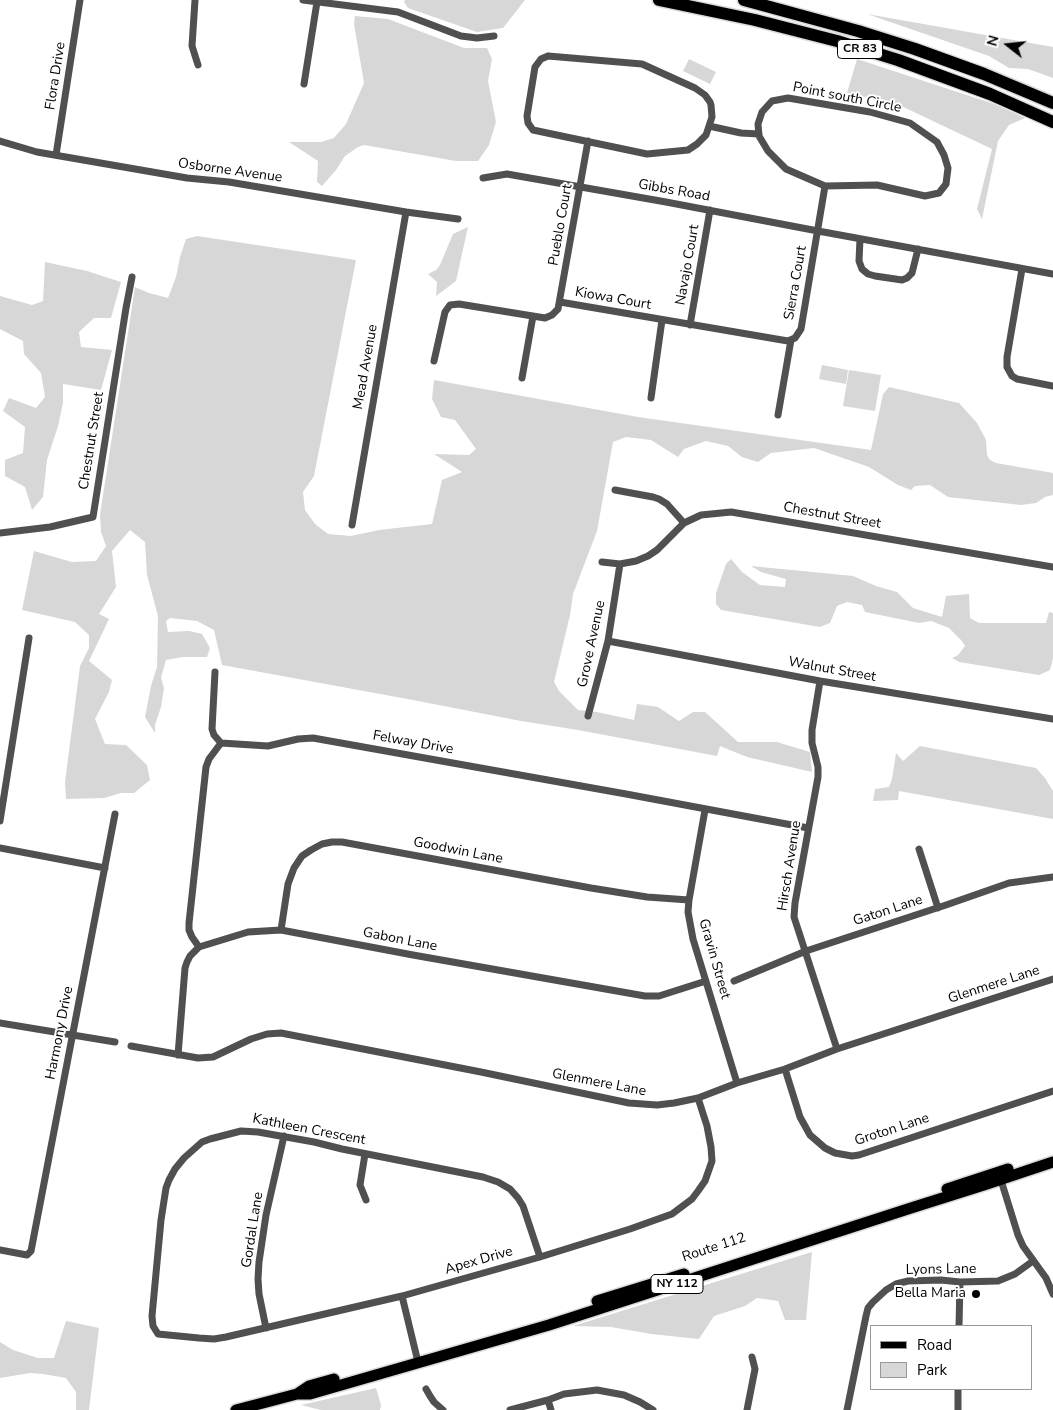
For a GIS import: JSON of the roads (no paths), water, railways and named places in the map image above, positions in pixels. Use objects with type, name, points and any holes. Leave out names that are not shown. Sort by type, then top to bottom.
[{"type":"highway","name":"CR 83","points":[[659,0],[755,20],[836,41],[898,60],[990,94],[1053,122]]},
{"type":"highway","name":"CR 83","points":[[744,0],[858,31],[915,49],[984,74],[1053,103]]},
{"type":"main road","name":"Route 112","points":[[1000,1176],[1053,1154]]},
{"type":"main road","name":"Route 112","points":[[241,1409],[297,1394],[310,1394],[417,1358],[466,1350],[549,1325],[1000,1176],[1053,1162]]},
{"type":"street","name":"Flora Drive","points":[[56,155],[80,0]]},
{"type":"street","points":[[195,0],[192,46],[198,65]]},
{"type":"street","points":[[303,0],[398,12],[461,36],[477,38],[494,36]]},
{"type":"street","points":[[304,84],[317,2]]},
{"type":"street","points":[[548,56],[648,66],[695,88],[705,95],[710,102],[712,111],[710,126],[706,135],[697,144],[683,151],[647,154],[536,131],[527,120],[535,67],[541,59],[548,56]]},
{"type":"street","name":"Point south Circle","points":[[788,98],[870,112],[910,123],[937,142],[944,154],[948,168],[946,184],[939,193],[925,196],[878,185],[825,186],[786,169],[768,151],[759,134],[758,124],[762,112],[772,101],[788,98]]},
{"type":"street","points":[[710,126],[759,134]]},
{"type":"street","name":"Pueblo Court","points":[[532,316],[545,318],[552,315],[560,302],[588,141]]},
{"type":"street","name":"Osborne Avenue","points":[[0,142],[56,155],[187,178],[229,182],[458,219]]},
{"type":"street","name":"Gibbs Road","points":[[483,178],[508,174],[1053,274]]},
{"type":"street","name":"Sierra Court","points":[[778,415],[793,339],[801,328],[825,186]]},
{"type":"street","name":"Navajo Court","points":[[690,325],[710,210]]},
{"type":"street","name":"Mead Avenue","points":[[352,525],[406,212]]},
{"type":"street","points":[[860,239],[859,261],[862,269],[868,274],[875,276],[902,280],[907,278],[912,273],[918,249]]},
{"type":"street","points":[[1022,269],[1007,357],[1007,367],[1012,376],[1017,379],[1053,386]]},
{"type":"street","name":"Chestnut Street","points":[[0,533],[50,527],[93,517],[132,276]]},
{"type":"street","name":"Kiowa Court","points":[[560,302],[662,320]]},
{"type":"street","points":[[434,361],[445,312],[450,305],[459,304],[532,316],[522,378]]},
{"type":"street","points":[[651,398],[662,320],[788,341],[793,339]]},
{"type":"street","points":[[615,490],[659,499],[667,504],[684,522]]},
{"type":"street","name":"Chestnut Street","points":[[602,562],[620,564],[636,561],[656,550],[684,522],[701,515],[731,512],[1053,567]]},
{"type":"street","name":"Grove Avenue","points":[[588,716],[608,641],[620,564]]},
{"type":"street","points":[[0,821],[29,638]]},
{"type":"street","name":"Walnut Street","points":[[608,641],[820,681],[1053,719]]},
{"type":"street","points":[[178,1055],[186,962],[199,947],[189,930],[189,922],[206,767],[209,759],[221,743],[214,735],[212,729],[215,672]]},
{"type":"street","name":"Hirsch Avenue","points":[[820,681],[812,730],[812,743],[818,767],[818,777],[794,917],[838,1049]]},
{"type":"street","name":"Felway Drive","points":[[221,743],[268,746],[298,739],[313,738],[808,828]]},
{"type":"street","name":"Gravin Street","points":[[705,810],[688,912],[693,939],[737,1083]]},
{"type":"street","name":"Harmony Drive","points":[[0,1250],[28,1255],[31,1251],[115,814]]},
{"type":"street","name":"Goodwin Lane","points":[[281,930],[288,884],[294,868],[302,856],[322,844],[332,842],[342,842],[591,888],[647,897],[689,900]]},
{"type":"street","points":[[0,848],[105,868]]},
{"type":"street","points":[[919,849],[938,908]]},
{"type":"street","name":"Gaton Lane","points":[[734,980],[806,951],[1009,883],[1053,877]]},
{"type":"street","name":"Gabon Lane","points":[[199,947],[248,932],[281,930],[645,996],[659,996],[706,981]]},
{"type":"street","name":"Glenmere Lane","points":[[131,1046],[198,1058],[213,1057],[251,1039],[267,1034],[281,1033],[629,1103],[657,1105],[698,1098],[838,1049],[1053,980]]},
{"type":"street","points":[[0,1023],[115,1042]]},
{"type":"street","name":"Groton Lane","points":[[785,1069],[800,1117],[810,1135],[825,1148],[835,1153],[852,1156],[1053,1091]]},
{"type":"street","name":"Apex Drive","points":[[158,1334],[214,1339],[266,1328],[402,1296],[540,1257],[672,1214],[692,1199],[705,1182],[712,1161],[707,1126],[698,1098]]},
{"type":"street","name":"Kathleen Crescent","points":[[158,1334],[153,1326],[152,1316],[161,1220],[168,1180],[175,1169],[202,1142],[242,1131],[284,1136],[446,1169],[498,1182],[510,1189],[523,1206],[540,1257]]},
{"type":"street","name":"Gordal Lane","points":[[266,1328],[259,1294],[259,1262],[266,1215],[284,1136]]},
{"type":"street","points":[[365,1154],[360,1186],[366,1200]]},
{"type":"street","points":[[1000,1176],[1018,1235],[1023,1246],[1046,1278],[1053,1294]]},
{"type":"street","name":"Lyons Lane","points":[[848,1410],[868,1308],[886,1290],[896,1284],[908,1281],[998,1281],[1016,1274],[1033,1261]]},
{"type":"street","points":[[959,1325],[960,1282]]},
{"type":"street","points":[[402,1296],[417,1358]]},
{"type":"street","points":[[747,1410],[755,1369],[752,1357]]},
{"type":"street","points":[[426,1389],[434,1402],[443,1410]]},
{"type":"street","points":[[510,1410],[564,1394],[597,1390],[624,1395],[653,1410]]},
{"type":"street","points":[[958,1390],[958,1410]]},
{"type":"street","points":[[548,1400],[551,1410]]},
{"type":"place","name":"Bella Maria","points":[[976,1294]]}]
